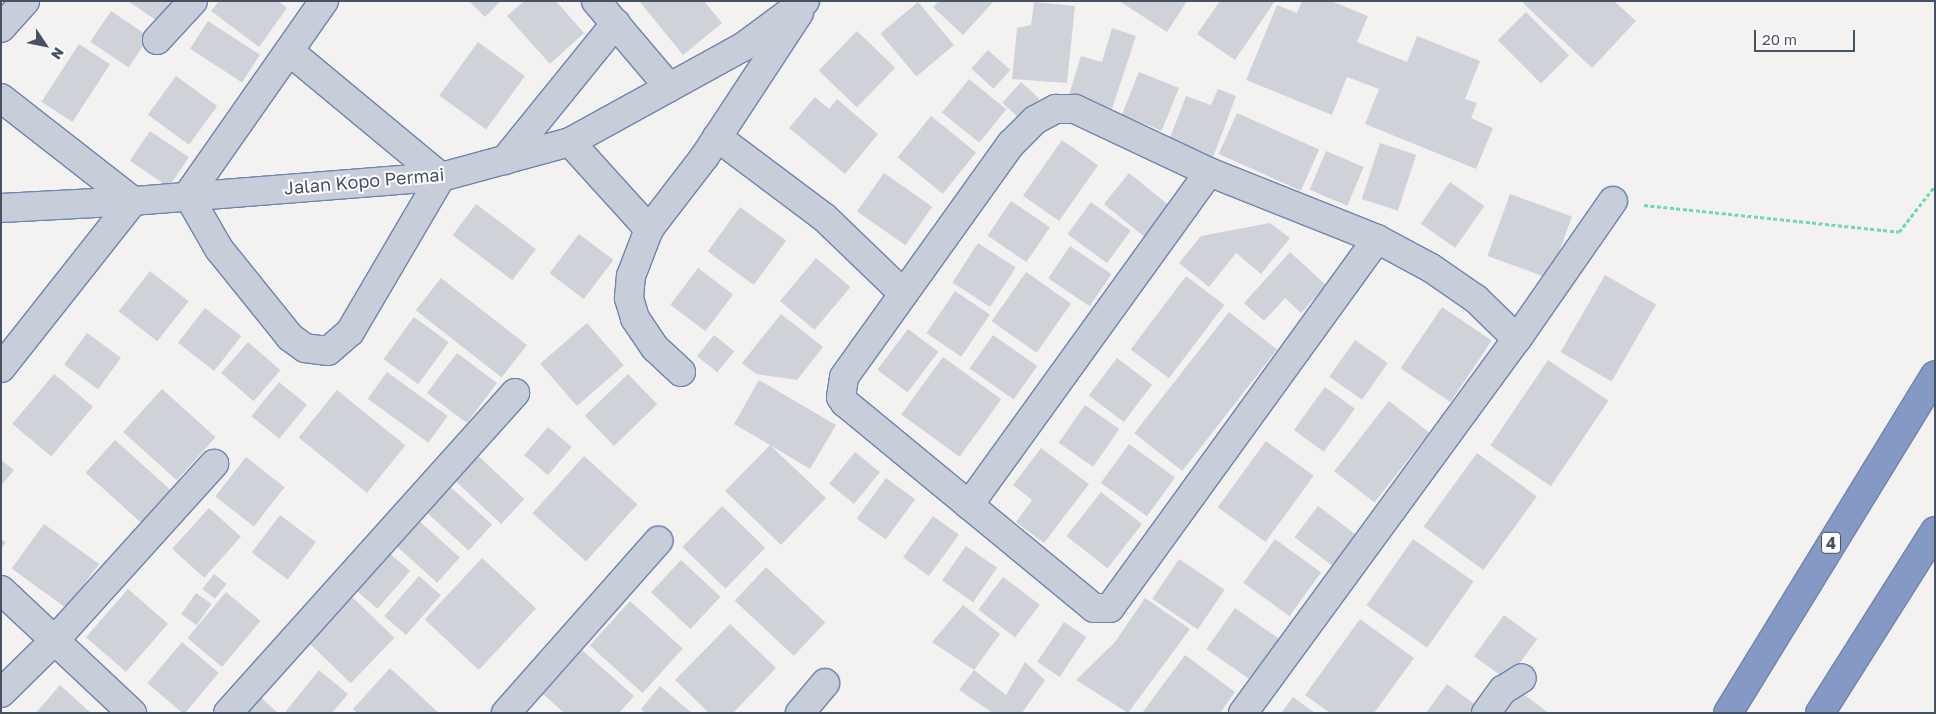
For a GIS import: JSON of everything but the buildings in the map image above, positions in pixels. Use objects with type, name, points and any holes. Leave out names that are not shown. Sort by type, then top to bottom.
[{"type":"highway","name":"4","points":[[1728,713],[1935,375]]},
{"type":"highway","points":[[1820,713],[1935,531]]},
{"type":"street","points":[[1,28],[25,1]]},
{"type":"street","points":[[157,40],[194,1]]},
{"type":"street","points":[[289,51],[441,177],[350,332],[328,351],[304,348],[290,337],[219,249],[188,195],[324,1]]},
{"type":"street","points":[[596,1],[669,87]]},
{"type":"street","points":[[681,372],[654,348],[634,318],[629,298],[631,276],[650,229],[717,137],[806,1]]},
{"type":"street","name":"Jalan Kopo Permai","points":[[1,208],[133,201],[188,195],[441,177],[570,142],[743,47],[806,1]]},
{"type":"street","points":[[505,160],[616,24]]},
{"type":"street","points":[[1,98],[133,201],[1,368]]},
{"type":"street","points":[[1377,239],[1110,608],[1094,608],[845,403],[841,396],[844,376],[1011,144],[1034,120],[1056,109],[1075,109],[1209,172],[1377,239],[1431,268],[1476,299],[1517,340]]},
{"type":"street","points":[[717,137],[825,218],[903,292]]},
{"type":"street","points":[[570,142],[650,229]]},
{"type":"street","points":[[969,505],[1209,172]]},
{"type":"street","points":[[1243,713],[1517,340],[1613,201]]},
{"type":"street","points":[[228,713],[514,393]]},
{"type":"street","points":[[1,694],[54,641],[214,464]]},
{"type":"street","points":[[506,713],[658,541]]},
{"type":"street","points":[[1,590],[132,713]]},
{"type":"street","points":[[1486,713],[1502,690],[1522,678]]},
{"type":"street","points":[[800,713],[825,683]]},
{"type":"path","points":[[1613,201],[1899,232],[1935,186]]}]
